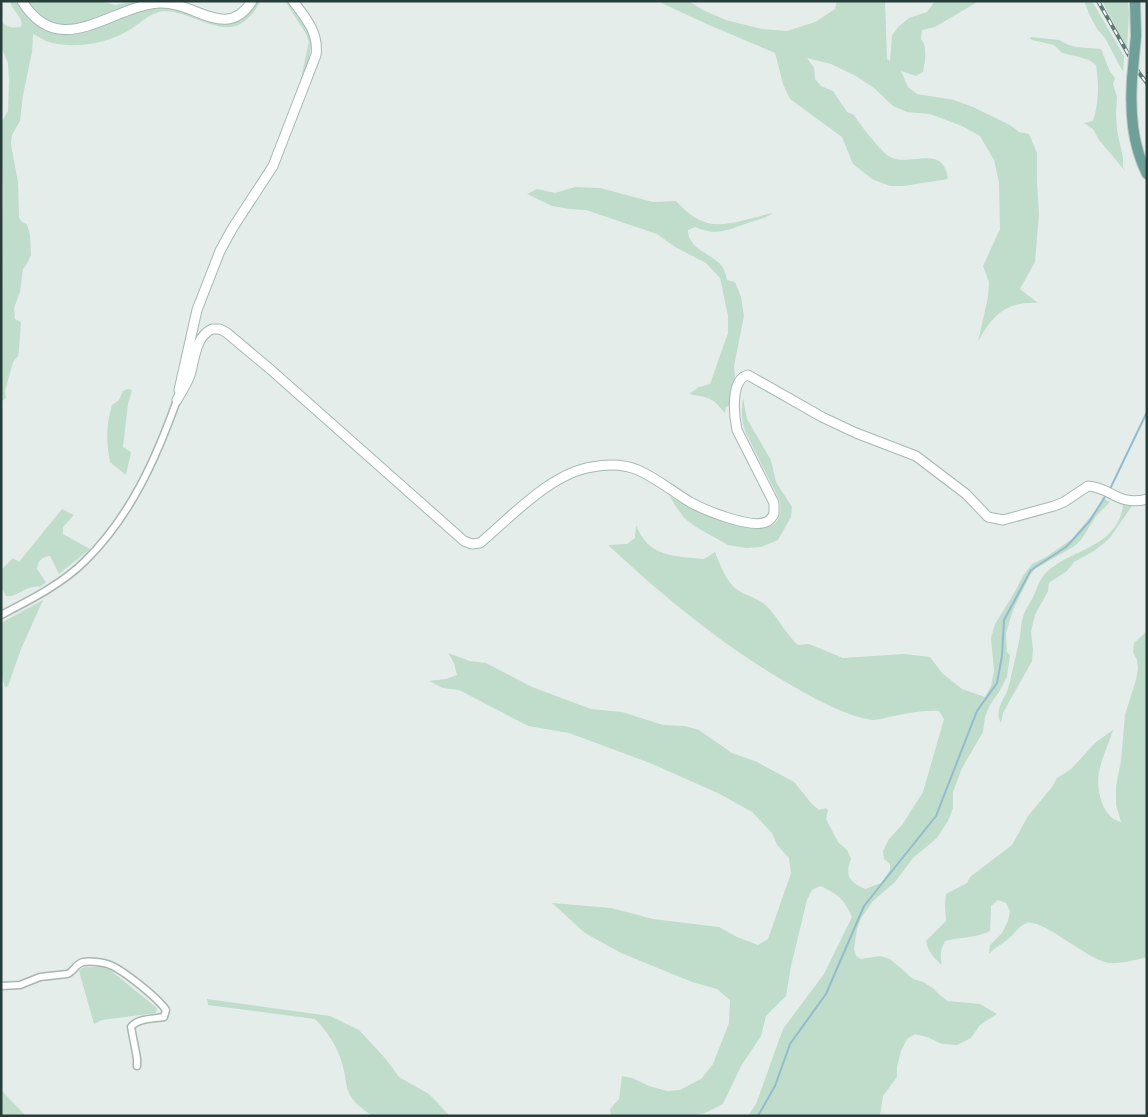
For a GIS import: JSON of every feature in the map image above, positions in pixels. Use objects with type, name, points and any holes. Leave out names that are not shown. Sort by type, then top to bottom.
[{"type":"main road","points":[[1135,1],[1136,36],[1132,79],[1132,120],[1140,156],[1147,174]]},
{"type":"street","points":[[22,1],[32,16],[41,23],[60,30],[91,24],[157,4],[170,4],[229,20],[240,16],[252,1]]},
{"type":"street","points":[[1,615],[70,574],[84,562],[105,539],[141,486],[163,438],[177,400],[197,310],[220,252],[232,229],[273,166],[316,55],[316,41],[313,30],[294,1]]},
{"type":"street","points":[[177,400],[190,377],[198,346],[203,335],[212,329],[224,331],[270,369],[464,541],[472,544],[480,543],[560,478],[576,470],[603,465],[638,470],[691,502],[722,515],[752,524],[766,522],[774,514],[774,503],[737,430],[734,418],[738,382],[742,377],[748,375],[822,417],[856,433],[916,456],[966,494],[988,517],[1003,520],[1020,516],[1064,502],[1088,486],[1132,501],[1147,498]]},
{"type":"street","points":[[1,986],[20,984],[40,977],[67,974],[76,965],[84,962],[105,963],[115,968],[139,985],[166,1010],[164,1017],[139,1021],[131,1027],[137,1066]]},
{"type":"green space","points":[[10,1],[17,1],[28,17],[40,27],[53,32],[67,33],[96,27],[144,10],[161,7],[184,10],[221,23],[227,23],[238,21],[246,15],[256,1],[261,1],[246,20],[239,25],[231,27],[213,25],[181,14],[164,11],[151,15],[122,34],[90,44],[56,44],[33,34],[32,52],[20,121],[12,135],[11,144],[18,182],[19,218],[27,224],[30,235],[31,255],[23,269],[20,292],[14,308],[15,319],[21,322],[18,356],[13,362],[5,391],[6,398],[1,402],[3,191],[1,123],[8,111],[9,80],[8,63],[1,47],[1,21],[8,26],[21,27],[21,20]]},
{"type":"green space","points":[[27,1],[100,1],[115,5],[147,1],[81,23],[55,25],[45,22]]},
{"type":"green space","points":[[285,1],[289,1],[299,15],[311,45],[308,64],[298,92],[309,42],[305,32]]},
{"type":"green space","points":[[657,1],[689,1],[703,10],[726,20],[762,29],[787,31],[815,22],[835,9],[837,1],[885,1],[887,59],[890,61],[892,36],[898,27],[909,18],[927,12],[935,1],[979,1],[935,27],[922,30],[921,39],[925,46],[923,72],[916,76],[901,71],[908,87],[917,94],[954,100],[1010,125],[1019,132],[1029,134],[1037,153],[1039,214],[1035,262],[1020,289],[1038,303],[1018,304],[1009,307],[995,317],[978,342],[988,297],[989,282],[983,266],[1000,229],[999,182],[994,160],[980,136],[962,126],[930,114],[907,112],[893,106],[874,88],[856,76],[831,64],[807,58],[814,68],[815,79],[821,86],[833,91],[847,112],[854,115],[887,155],[895,159],[923,158],[939,161],[945,168],[948,179],[904,186],[890,186],[872,179],[853,164],[842,137],[790,99],[783,84],[775,53]]},
{"type":"green space","points":[[1084,1],[1092,1],[1124,56],[1123,72],[1105,38],[1097,29]]},
{"type":"green space","points":[[1102,1],[1128,1],[1127,49]]},
{"type":"green space","points":[[1031,37],[1059,40],[1076,47],[1101,49],[1110,72],[1115,78],[1113,84],[1117,97],[1117,130],[1123,167],[1126,172],[1099,140],[1093,129],[1084,123],[1093,121],[1096,108],[1098,86],[1096,65],[1089,60],[1062,53],[1054,45],[1032,40]]},
{"type":"green space","points":[[575,187],[600,188],[653,202],[676,201],[688,213],[699,220],[710,223],[733,223],[773,213],[723,231],[703,230],[695,227],[688,230],[692,243],[719,263],[724,269],[727,280],[735,282],[741,297],[744,316],[734,366],[735,378],[731,405],[726,407],[725,413],[716,403],[709,399],[689,394],[699,387],[710,384],[728,333],[728,316],[720,278],[706,263],[675,247],[657,234],[586,210],[552,206],[527,194],[537,189],[555,193]]},
{"type":"green space","points":[[132,390],[128,404],[123,447],[131,452],[126,475],[110,462],[107,433],[112,405],[119,400],[123,391]]},
{"type":"green space","points":[[743,398],[747,419],[771,460],[776,482],[792,507],[791,517],[778,540],[761,547],[746,548],[728,545],[684,518],[669,496],[716,518],[754,529],[769,527],[779,518],[780,501],[744,429],[742,416]]},
{"type":"green space","points":[[1103,498],[1110,502],[1096,516],[1081,540],[1073,547],[1036,568],[1030,575],[1013,610],[1006,633],[1007,652],[1010,655],[1007,677],[990,705],[985,717],[983,732],[962,768],[953,792],[953,808],[948,821],[937,838],[913,858],[895,882],[873,901],[861,918],[857,929],[854,949],[856,956],[861,959],[880,956],[890,959],[913,979],[923,982],[948,1001],[980,1004],[997,1014],[980,1025],[971,1038],[957,1045],[942,1044],[915,1034],[907,1039],[901,1051],[897,1067],[897,1077],[883,1096],[880,1116],[748,1116],[756,1104],[783,1029],[824,974],[852,917],[840,898],[820,886],[812,890],[807,900],[791,966],[786,996],[766,1016],[761,1036],[741,1066],[723,1104],[705,1113],[690,1116],[611,1116],[610,1109],[619,1099],[622,1076],[667,1091],[680,1090],[701,1079],[713,1064],[729,1023],[730,1000],[717,989],[692,982],[621,953],[585,933],[552,903],[611,908],[653,919],[719,927],[737,937],[758,945],[768,939],[791,873],[789,858],[777,845],[772,833],[752,812],[720,794],[650,763],[569,733],[528,726],[459,690],[443,688],[429,681],[446,679],[457,675],[454,663],[448,653],[470,661],[486,663],[532,687],[591,709],[622,712],[663,725],[685,726],[699,730],[732,753],[757,762],[794,782],[819,810],[826,808],[828,810],[826,819],[838,842],[847,850],[851,859],[848,874],[852,881],[865,889],[881,883],[890,870],[890,864],[884,859],[883,851],[889,839],[902,825],[923,792],[944,719],[939,711],[916,712],[872,720],[846,713],[821,701],[778,678],[727,644],[678,606],[608,545],[627,544],[635,538],[636,525],[647,543],[663,553],[704,559],[715,552],[723,572],[732,585],[739,591],[763,603],[798,645],[809,644],[843,658],[904,654],[930,657],[942,673],[962,689],[985,697],[991,686],[994,671],[991,638],[995,624],[1023,576],[1032,564],[1072,539],[1100,505]]},
{"type":"green space","points":[[1123,505],[1132,506],[1109,539],[1094,551],[1074,562],[1067,571],[1049,583],[1048,591],[1035,615],[1031,631],[1032,661],[1003,713],[1001,723],[998,713],[1009,685],[1019,642],[1022,619],[1041,579],[1062,561],[1100,541],[1111,532],[1119,520]]},
{"type":"green space","points":[[62,509],[74,515],[63,527],[63,534],[90,549],[59,574],[50,556],[42,558],[37,569],[46,582],[40,587],[31,587],[15,595],[6,596],[1,587],[1,570],[13,558],[19,562]]},
{"type":"green space","points":[[43,600],[21,649],[8,686],[5,687],[1,674],[1,623]]},
{"type":"green space","points":[[1147,631],[1147,957],[1128,962],[1109,963],[1100,960],[1034,923],[1027,923],[1021,926],[989,954],[990,945],[1002,933],[1008,921],[1010,911],[1006,903],[998,900],[991,906],[990,931],[979,935],[945,941],[941,953],[942,965],[928,948],[926,941],[946,921],[946,894],[967,883],[970,877],[1012,845],[1028,816],[1057,778],[1071,769],[1096,742],[1113,730],[1100,766],[1098,783],[1099,793],[1105,810],[1117,821],[1121,822],[1116,805],[1116,786],[1121,761],[1125,715],[1138,668],[1133,652],[1134,643]]},
{"type":"green space","points":[[86,967],[101,967],[110,970],[157,1008],[156,1013],[102,1020],[94,1024],[79,971]]},
{"type":"green space","points":[[207,999],[330,1016],[359,1030],[385,1058],[399,1077],[429,1094],[450,1116],[372,1116],[351,1097],[336,1047],[315,1019],[208,1005]]},
{"type":"green space","points":[[1,1090],[26,1116],[1,1116]]},
{"type":"waterway","points":[[1110,489],[1147,412]]},
{"type":"waterway","points":[[758,1116],[775,1086],[790,1044],[826,994],[864,906],[936,816],[977,711],[997,683],[1002,656],[1004,620],[1031,570],[1066,547],[1089,522],[1106,495]]},
{"type":"railway","points":[[1098,1],[1139,73],[1147,83]]}]
